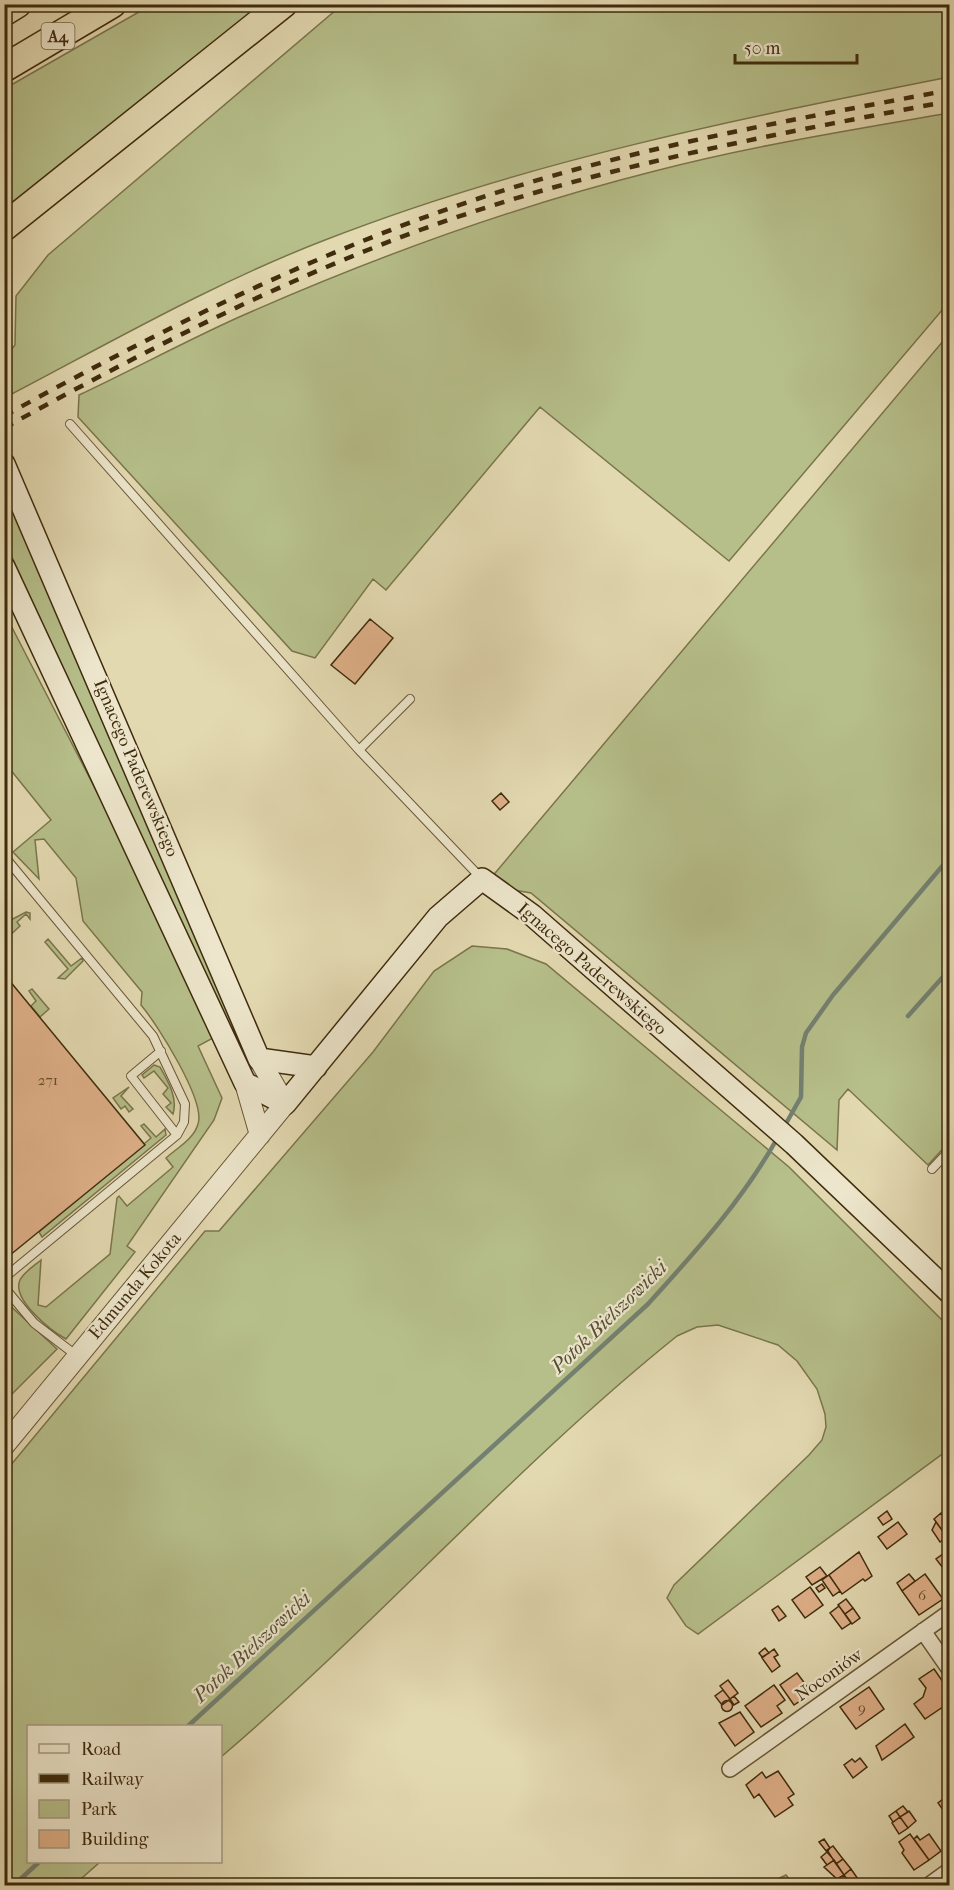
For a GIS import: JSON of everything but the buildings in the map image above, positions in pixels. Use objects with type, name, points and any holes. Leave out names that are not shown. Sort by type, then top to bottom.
[{"type":"highway","points":[[4,12],[16,4]]},
{"type":"highway","name":"A4","points":[[4,68],[112,4]]},
{"type":"highway","points":[[4,227],[282,4]]},
{"type":"main road","name":"Ignacego Paderewskiego","points":[[7,471],[259,1059]]},
{"type":"main road","name":"Ignacego Paderewskiego","points":[[4,567],[245,1083]]},
{"type":"main road","name":"Ignacego Paderewskiego","points":[[482,879],[532,915],[794,1144],[950,1293]]},
{"type":"main road","points":[[245,1083],[285,1104],[438,917],[482,879]]},
{"type":"main road","points":[[259,1059],[316,1067]]},
{"type":"street","points":[[259,1059],[285,1104],[260,1135]]},
{"type":"street","points":[[245,1083],[260,1135]]},
{"type":"street","name":"Edmunda Kokota","points":[[7,1442],[260,1135]]},
{"type":"street","name":"Noconiów","points":[[730,1769],[950,1612]]},
{"type":"street","points":[[923,1631],[950,1670]]},
{"type":"street","points":[[928,1886],[950,1870]]},
{"type":"lane","points":[[70,424],[359,750],[482,879]]},
{"type":"lane","points":[[359,750],[410,699]]},
{"type":"lane","points":[[4,856],[148,1029],[161,1051],[185,1104],[184,1122],[177,1135],[4,1278]]},
{"type":"lane","points":[[161,1051],[131,1076],[177,1135]]},
{"type":"lane","points":[[932,1169],[950,1150]]},
{"type":"lane","points":[[4,1287],[34,1323],[76,1356]]},
{"type":"green space","points":[[343,4],[949,5],[949,77],[712,126],[634,145],[478,187],[401,212],[325,240],[244,274],[10,395],[5,384],[5,357],[15,345],[16,296],[48,255]]},
{"type":"green space","points":[[151,5],[271,5],[5,218],[4,89]]},
{"type":"green space","points":[[949,113],[949,302],[729,561],[540,407],[386,590],[373,579],[315,658],[292,651],[78,417],[79,395],[237,318],[339,275],[443,236],[548,201],[691,162],[801,139]]},
{"type":"green space","points":[[949,334],[950,1141],[928,1165],[848,1089],[839,1100],[837,1150],[531,893],[485,885]]},
{"type":"green space","points":[[5,482],[236,1029],[231,1031],[5,542]]},
{"type":"green space","points":[[4,612],[117,831],[213,1038],[198,1046],[222,1098],[214,1120],[127,1246],[135,1252],[66,1339],[34,1314],[21,1296],[20,1280],[41,1260],[38,1305],[46,1307],[110,1254],[117,1198],[119,1196],[127,1206],[173,1167],[166,1158],[193,1134],[198,1124],[199,1113],[188,1081],[158,1028],[141,1005],[142,992],[83,921],[76,878],[44,839],[35,840],[39,879],[13,852],[51,820],[5,763]]},
{"type":"green space","points":[[26,912],[30,913],[30,919],[26,914],[17,922],[20,926],[5,940],[5,923]]},
{"type":"green space","points":[[48,939],[71,966],[82,958],[83,961],[65,979],[58,978],[68,969],[45,942]]},
{"type":"green space","points":[[472,946],[507,949],[546,964],[789,1167],[949,1327],[949,1449],[698,1634],[686,1626],[667,1598],[674,1585],[809,1455],[822,1440],[826,1427],[825,1414],[817,1389],[797,1361],[778,1345],[718,1325],[697,1327],[677,1336],[559,1438],[336,1653],[222,1756],[222,1725],[27,1725],[27,1863],[99,1863],[74,1885],[5,1885],[5,1472],[205,1231],[219,1231],[373,1052],[434,971]]},
{"type":"green space","points":[[32,989],[49,1009],[40,1017],[31,1006],[36,1001],[29,991]]},
{"type":"green space","points":[[154,1065],[160,1067],[171,1090],[174,1102],[173,1114],[166,1107],[171,1103],[163,1094],[168,1088],[154,1071],[144,1078],[142,1075]]},
{"type":"green space","points":[[129,1087],[121,1096],[133,1109],[129,1112],[125,1106],[121,1109],[113,1098]]},
{"type":"green space","points":[[144,1124],[156,1137],[165,1129],[166,1135],[42,1237],[39,1232],[151,1138],[141,1126]]},
{"type":"green space","points":[[5,1301],[57,1349],[5,1401]]},
{"type":"green space","points":[[786,1875],[794,1885],[765,1885]]},
{"type":"waterway","name":"Potok Bielszowicki","points":[[784,1127],[801,1097],[802,1047],[806,1033],[833,995],[950,857]]},
{"type":"waterway","points":[[908,1016],[950,969]]},
{"type":"waterway","name":"Potok Bielszowicki","points":[[189,1725],[648,1304],[734,1204],[778,1137]]},
{"type":"waterway","name":"Potok Bielszowicki","points":[[13,1886],[38,1863]]},
{"type":"railway","points":[[4,416],[119,354],[236,297],[355,244],[477,199],[652,150],[771,124],[950,90]]},
{"type":"railway","points":[[4,428],[106,373],[260,296],[420,230],[550,188],[616,171],[749,140],[950,101]]}]
